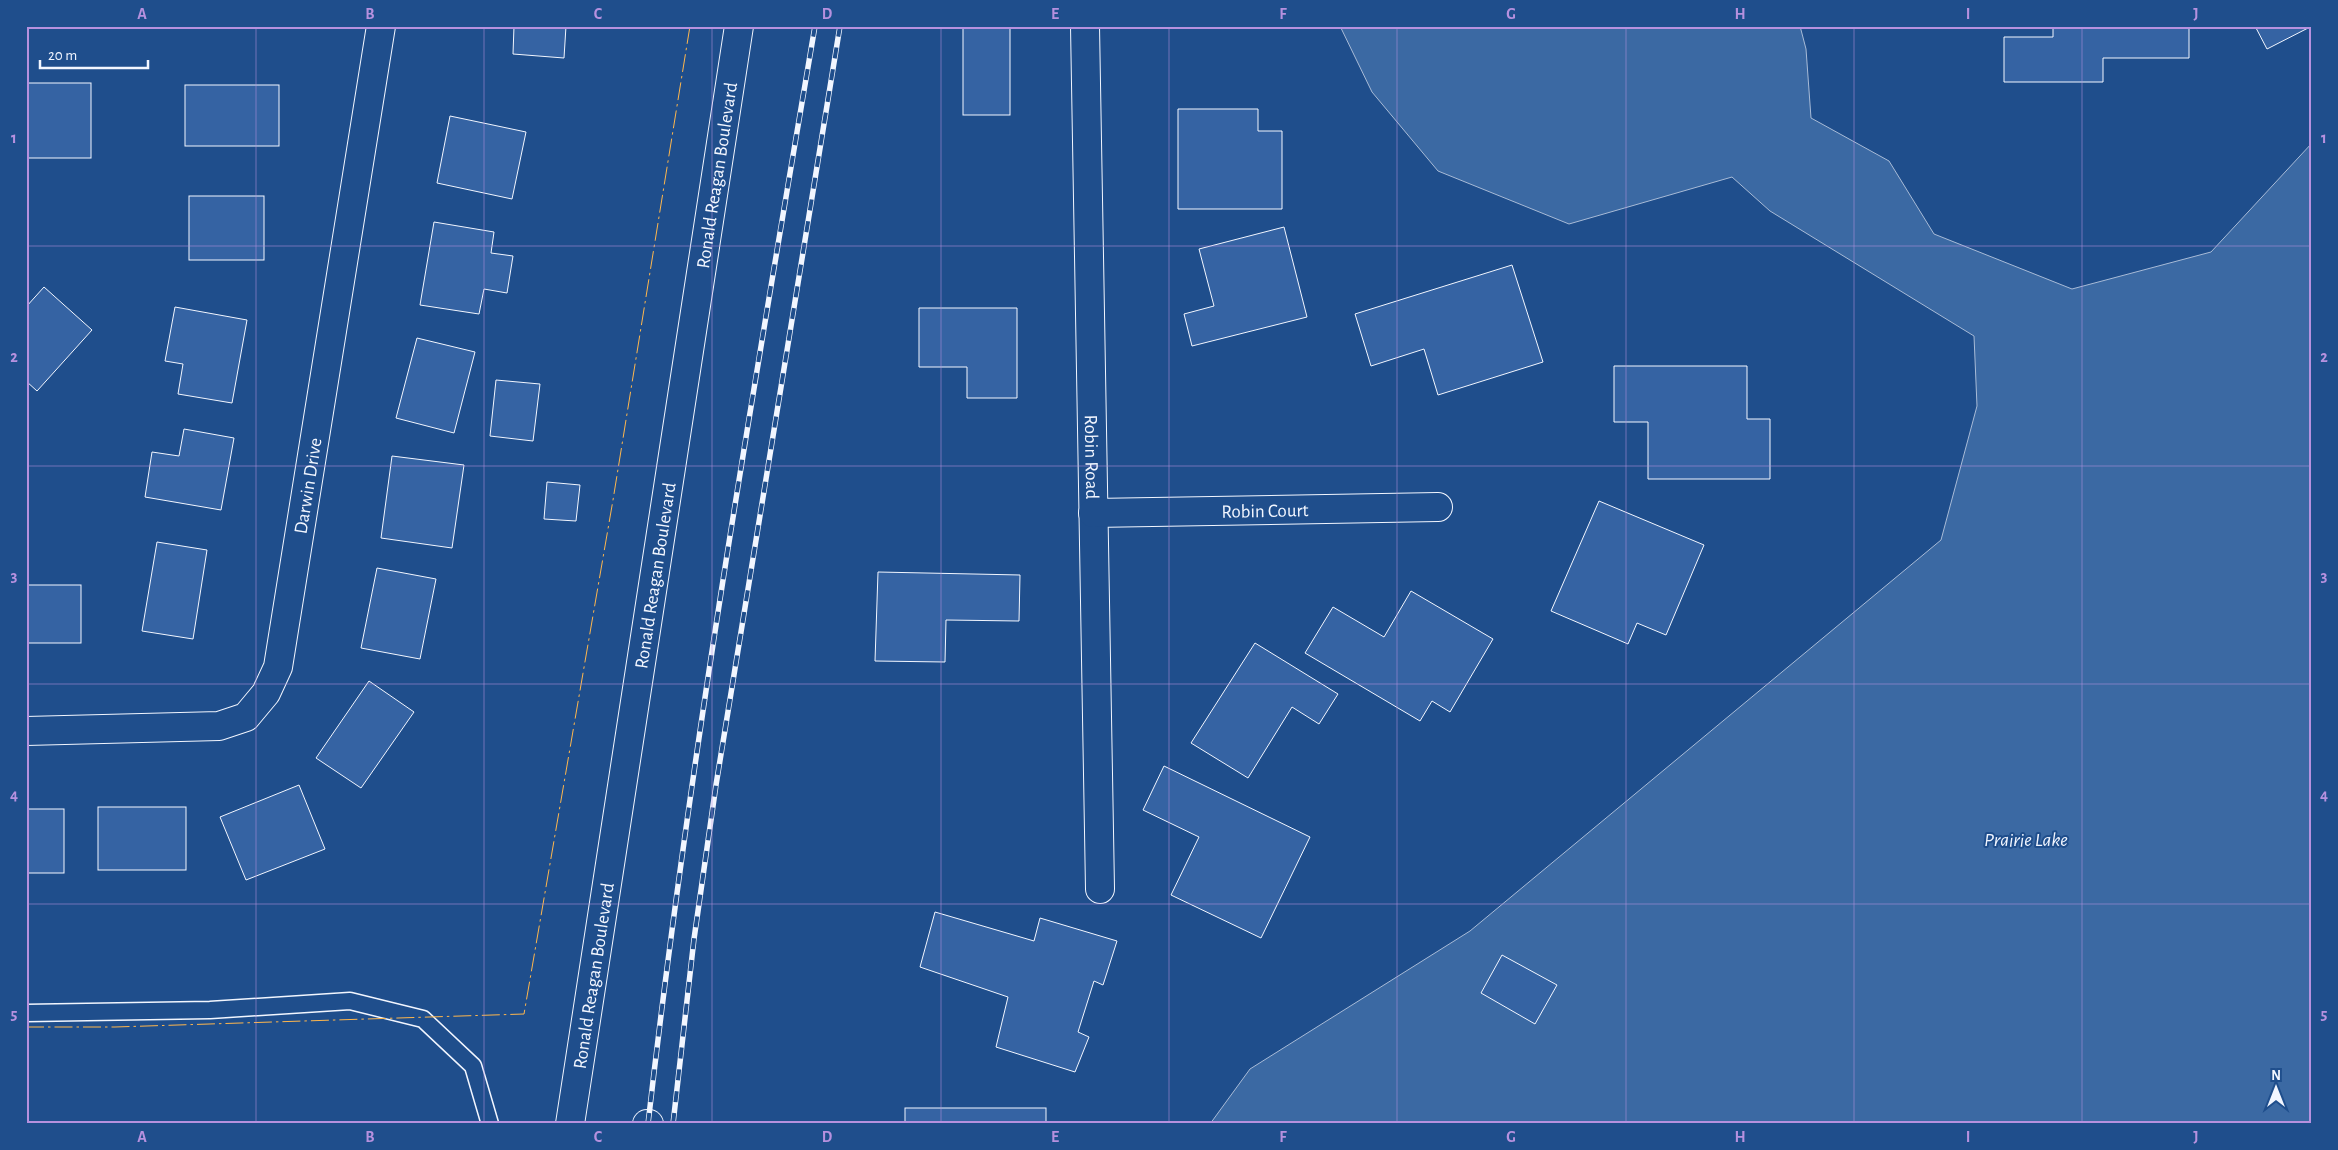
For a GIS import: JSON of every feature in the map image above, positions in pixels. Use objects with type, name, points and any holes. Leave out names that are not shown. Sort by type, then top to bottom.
[{"type":"street","name":"Darwin Drive","points":[[26,731],[219,726],[246,716],[266,693],[278,667],[381,26]]},
{"type":"street","name":"Ronald Reagan Boulevard","points":[[570,1124],[739,26]]},
{"type":"street","name":"Robin Road","points":[[1085,26],[1100,889]]},
{"type":"street","name":"Robin Court","points":[[1093,513],[1438,507]]},
{"type":"lane","points":[[26,1013],[210,1010],[350,1001],[423,1019],[472,1066],[490,1124]]},
{"type":"water","name":"Prairie Lake","points":[[1340,26],[1800,26],[1806,49],[1811,118],[1889,161],[1934,234],[2072,289],[2211,252],[2312,143],[2312,1124],[1210,1124],[1250,1069],[1470,931],[1941,540],[1977,406],[1974,336],[1770,211],[1732,177],[1569,224],[1438,171],[1372,92]]},
{"type":"building","points":[[514,26],[566,26],[564,58],[513,54]]},
{"type":"building","points":[[963,26],[1010,26],[1010,115],[963,115]]},
{"type":"building","points":[[2053,26],[2189,26],[2189,58],[2103,58],[2103,82],[2004,82],[2004,37],[2053,37]]},
{"type":"building","points":[[2255,26],[2312,26],[2267,49]]},
{"type":"building","points":[[26,83],[91,83],[91,158],[26,158]]},
{"type":"building","points":[[185,85],[279,85],[279,146],[185,146]]},
{"type":"building","points":[[1178,109],[1258,109],[1258,131],[1282,131],[1282,209],[1178,209]]},
{"type":"building","points":[[450,116],[526,132],[512,199],[437,183]]},
{"type":"building","points":[[189,196],[264,196],[264,260],[189,260]]},
{"type":"building","points":[[434,222],[494,232],[491,253],[513,256],[507,293],[484,289],[479,314],[420,305]]},
{"type":"building","points":[[1284,227],[1307,317],[1192,346],[1184,314],[1214,306],[1199,249]]},
{"type":"building","points":[[1512,265],[1543,362],[1438,395],[1424,349],[1371,366],[1355,314]]},
{"type":"building","points":[[44,287],[92,330],[37,391],[26,381],[26,307]]},
{"type":"building","points":[[175,307],[247,320],[232,403],[178,394],[183,364],[165,361]]},
{"type":"building","points":[[919,308],[1017,308],[1017,398],[967,398],[967,367],[919,367]]},
{"type":"building","points":[[417,338],[475,352],[454,433],[396,418]]},
{"type":"building","points":[[1614,366],[1747,366],[1747,419],[1770,419],[1770,479],[1648,479],[1648,422],[1614,422]]},
{"type":"building","points":[[496,380],[540,384],[533,441],[490,436]]},
{"type":"building","points":[[184,429],[234,438],[221,510],[145,497],[152,452],[179,456]]},
{"type":"building","points":[[392,456],[464,465],[452,548],[381,538]]},
{"type":"building","points":[[547,482],[580,485],[576,521],[544,519]]},
{"type":"building","points":[[1599,501],[1704,545],[1666,635],[1637,623],[1628,644],[1551,611]]},
{"type":"building","points":[[157,542],[207,550],[193,639],[142,631]]},
{"type":"building","points":[[377,568],[436,579],[420,659],[361,648]]},
{"type":"building","points":[[878,572],[1020,575],[1019,621],[946,620],[945,662],[875,661]]},
{"type":"building","points":[[26,585],[81,585],[81,643],[26,643]]},
{"type":"building","points":[[1411,591],[1493,639],[1450,712],[1432,701],[1420,721],[1305,653],[1333,607],[1384,637]]},
{"type":"building","points":[[1255,643],[1338,694],[1319,724],[1292,707],[1248,778],[1191,743]]},
{"type":"building","points":[[369,681],[414,712],[361,788],[316,758]]},
{"type":"building","points":[[1164,766],[1310,837],[1261,938],[1171,895],[1199,837],[1143,810]]},
{"type":"building","points":[[299,785],[325,849],[246,880],[220,817]]},
{"type":"building","points":[[98,807],[186,807],[186,870],[98,870]]},
{"type":"building","points":[[26,809],[64,809],[64,873],[26,873]]},
{"type":"building","points":[[935,912],[1034,941],[1040,918],[1117,941],[1103,985],[1094,981],[1078,1032],[1089,1037],[1075,1072],[996,1047],[1008,997],[920,967]]},
{"type":"building","points":[[1502,955],[1557,985],[1535,1024],[1481,993]]},
{"type":"building","points":[[905,1108],[1046,1108],[1046,1124],[905,1124]]},
{"type":"railway","points":[[648,1124],[683,849],[703,711],[746,437],[815,26]]},
{"type":"railway","points":[[673,1124],[694,939],[716,785],[840,26]]},
{"type":"power","points":[[26,1027],[115,1027],[524,1014],[613,500],[690,26]]}]
